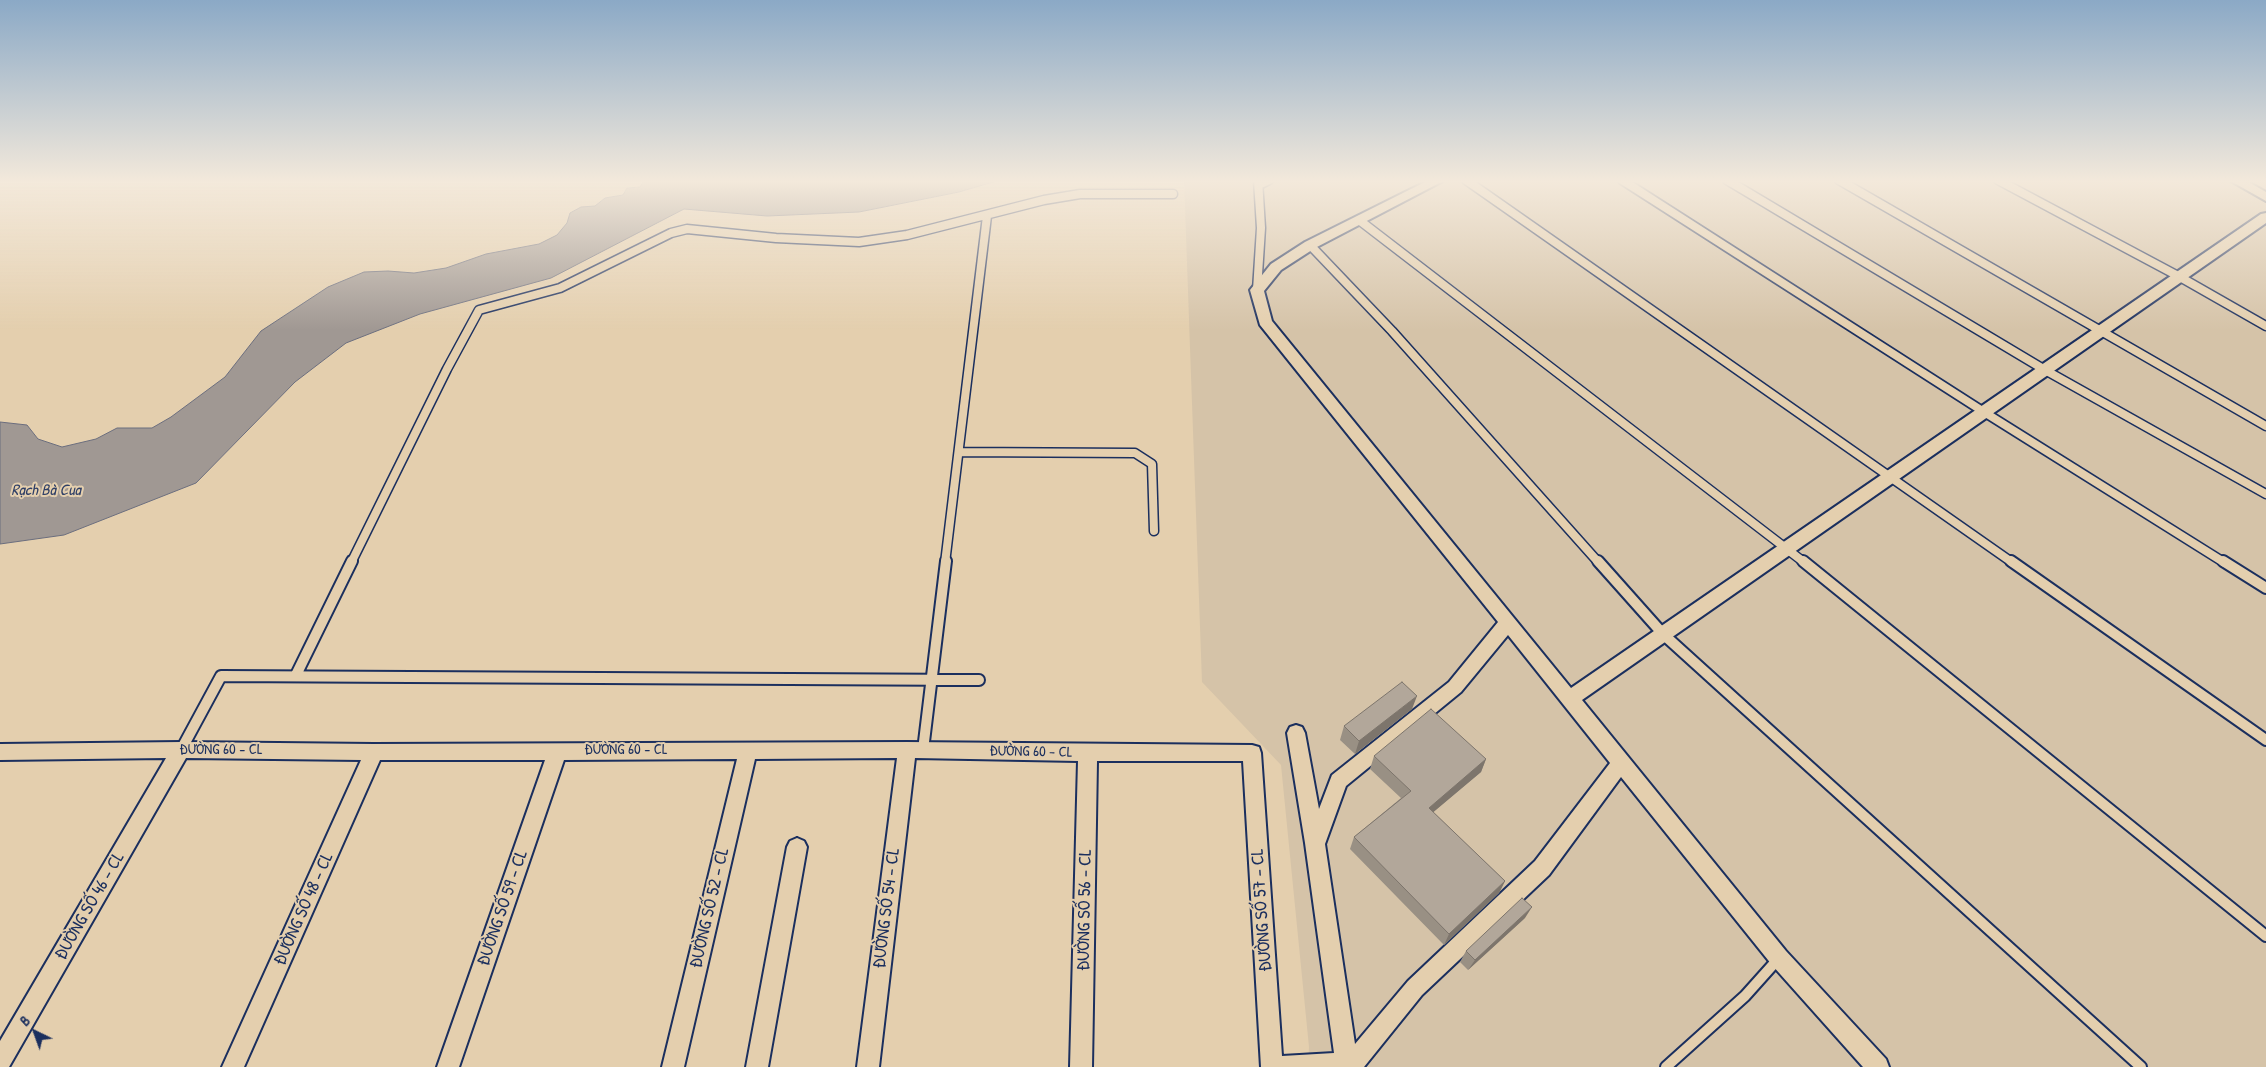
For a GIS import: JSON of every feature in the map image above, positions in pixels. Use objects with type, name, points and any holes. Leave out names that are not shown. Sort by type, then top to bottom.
[{"type":"street","points":[[1339,230],[1310,245],[1276,267],[1257,290],[1265,322],[1779,958],[1878,1067]]},
{"type":"street","points":[[1569,699],[2248,230]]},
{"type":"street","points":[[1315,843],[1339,780],[1455,687],[1508,622]]},
{"type":"street","points":[[1296,732],[1315,843],[1348,1066]]},
{"type":"street","name":"ĐƯỜNG 60 - CL","points":[[0,752],[181,750],[374,752],[915,750],[1088,754],[1252,754]]},
{"type":"street","name":"ĐƯỜNG SỐ 46 - CL","points":[[0,1062],[181,750]]},
{"type":"street","name":"ĐƯỜNG SỐ 59 - CL","points":[[448,1067],[558,750]]},
{"type":"street","name":"ĐƯỜNG SỐ 52 - CL","points":[[673,1067],[748,750]]},
{"type":"street","name":"ĐƯỜNG SỐ 54 - CL","points":[[868,1067],[915,750]]},
{"type":"street","name":"ĐƯỜNG SỐ 48 - CL","points":[[233,1067],[374,752]]},
{"type":"street","name":"ĐƯỜNG SỐ 56 - CL","points":[[1082,1067],[1088,754]]},
{"type":"street","name":"ĐƯỜNG SỐ 57 - CL","points":[[1252,754],[1272,1067]]},
{"type":"street","points":[[1272,1067],[1348,1066],[1415,988],[1542,868],[1621,763]]},
{"type":"street","points":[[757,1067],[797,847]]},
{"type":"lane","points":[[296,675],[447,369],[479,310],[560,288],[671,232],[683,230]]},
{"type":"lane","points":[[695,230],[776,238],[859,242],[929,230]]},
{"type":"lane","points":[[915,750],[932,680],[985,230]]},
{"type":"lane","points":[[1257,290],[1261,230]]},
{"type":"lane","points":[[1371,230],[1787,548],[2266,936]]},
{"type":"lane","points":[[1537,230],[2266,740]]},
{"type":"lane","points":[[1700,230],[1984,412],[2266,588]]},
{"type":"lane","points":[[1810,230],[2045,370],[2266,494]]},
{"type":"lane","points":[[1925,230],[2266,426]]},
{"type":"lane","points":[[2091,230],[2266,326]]},
{"type":"lane","points":[[1310,245],[1392,331],[1663,634],[2141,1067]]},
{"type":"lane","points":[[959,452],[1135,453],[1152,464],[1154,531]]},
{"type":"lane","points":[[181,750],[220,676],[979,680]]},
{"type":"lane","points":[[1666,1067],[1745,996],[1779,958]]},
{"type":"shaded area","points":[[1186,230],[2266,230],[2266,1067],[1308,1067],[1309,1047],[1281,765],[1202,682]]},
{"type":"water","name":"Rạch Bà Cua","points":[[561,230],[644,230],[551,278],[420,314],[346,343],[295,382],[196,483],[64,535],[0,544],[0,422],[27,425],[38,439],[62,447],[96,439],[117,428],[152,428],[171,417],[225,377],[261,331],[328,287],[364,272],[414,273],[446,268],[486,254],[539,244],[557,235]]},
{"type":"building","points":[[1402,682],[1417,696],[1359,741],[1344,726]]},
{"type":"building","points":[[1431,709],[1486,759],[1429,808],[1505,881],[1449,934],[1354,837],[1411,791],[1374,756]]},
{"type":"building","points":[[1522,898],[1532,907],[1475,960],[1466,951]]}]
